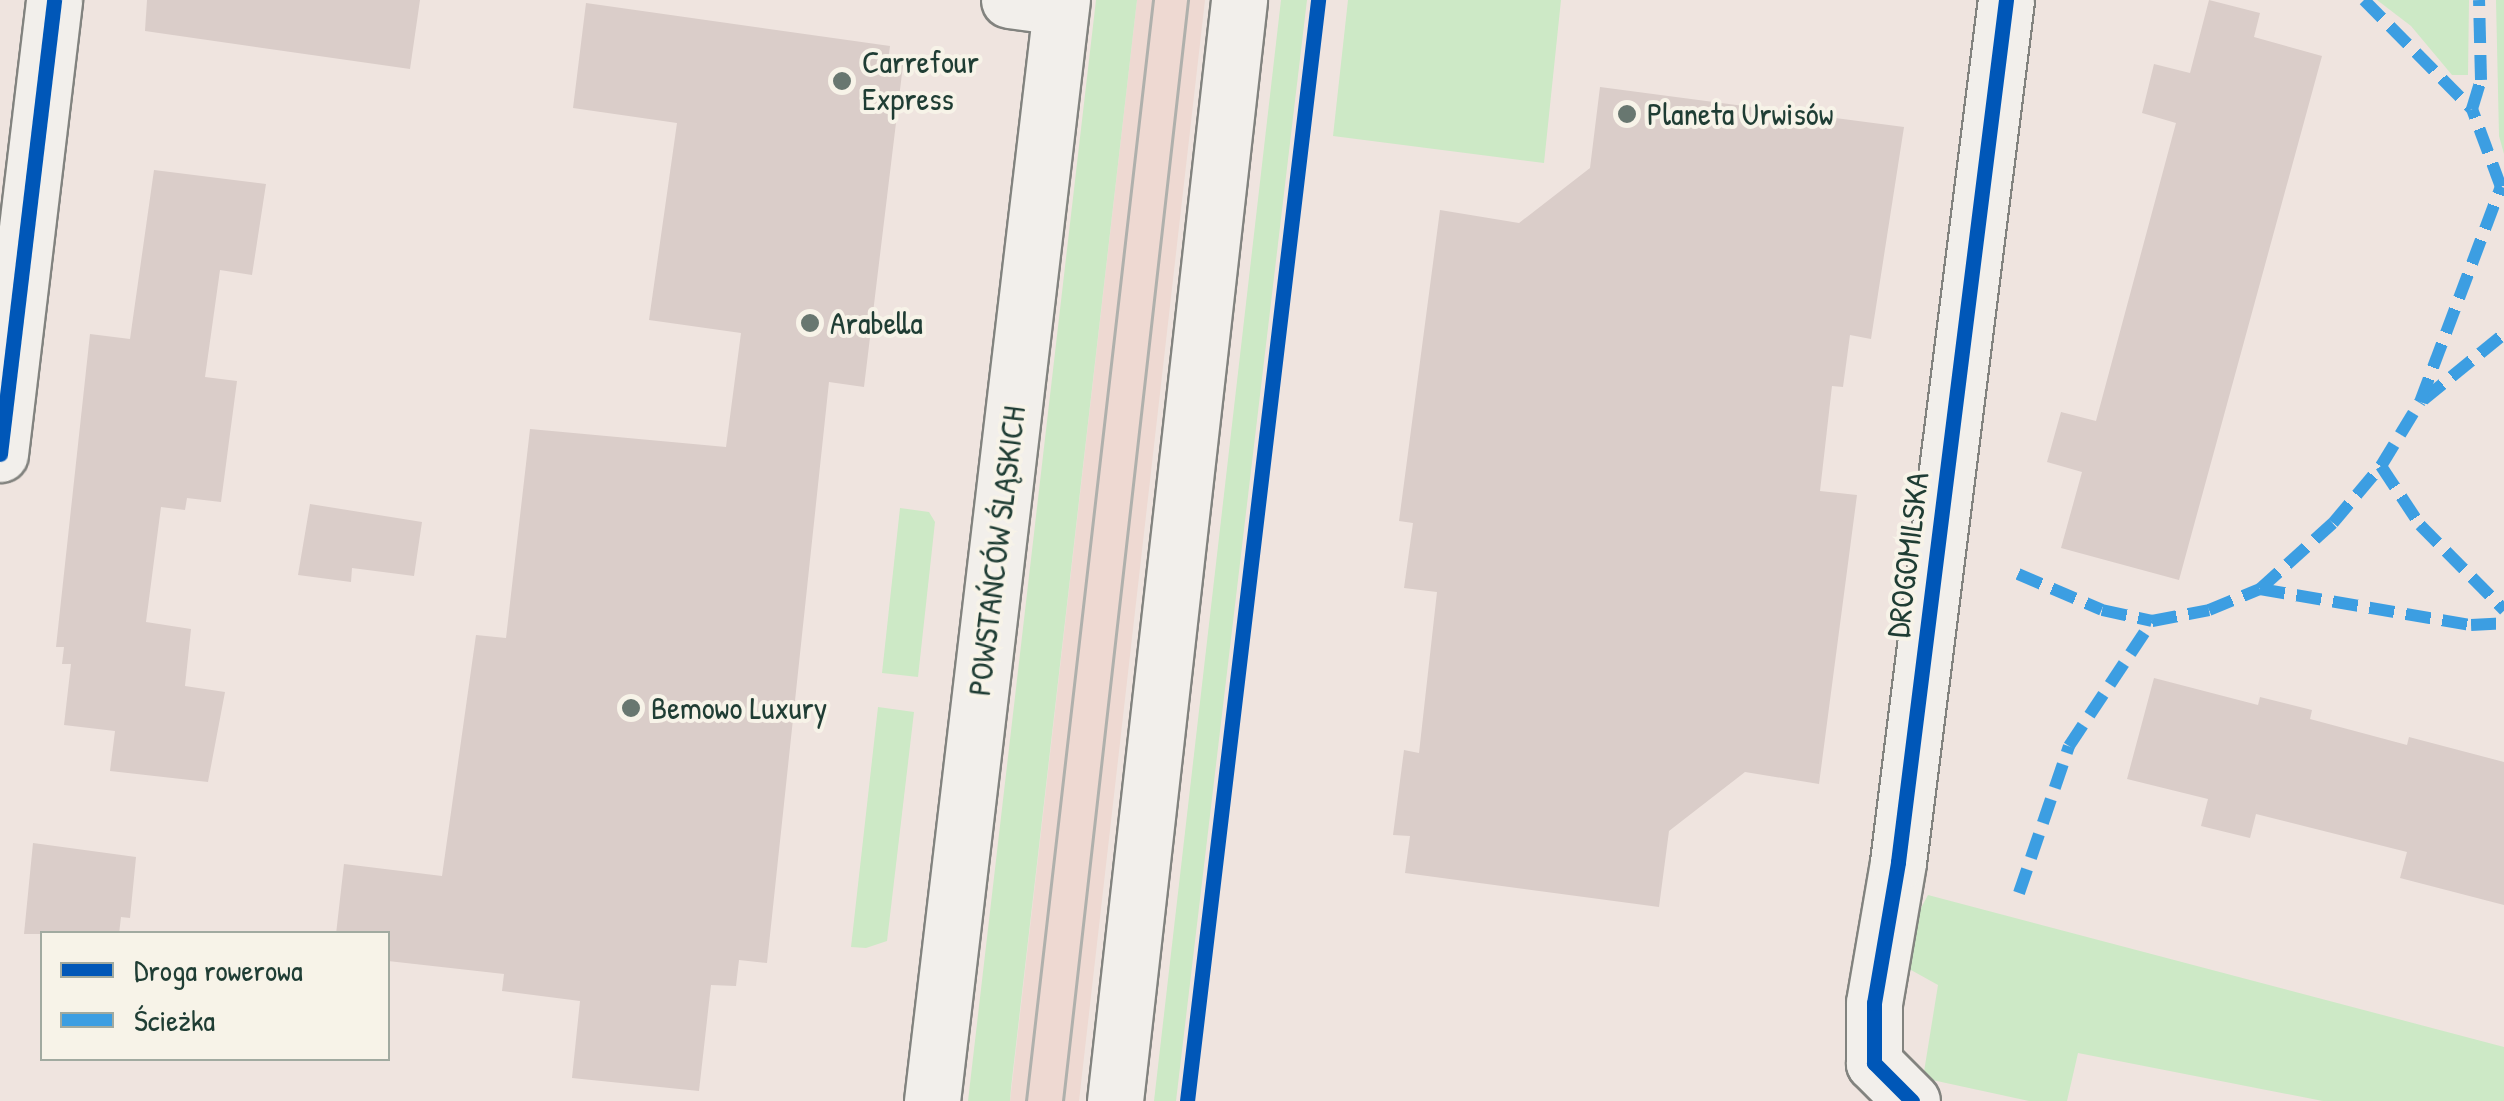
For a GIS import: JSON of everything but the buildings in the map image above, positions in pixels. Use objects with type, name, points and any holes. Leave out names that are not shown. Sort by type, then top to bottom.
[{"type":"main road","points":[[0,454],[54,0]]},
{"type":"main road","points":[[1115,1101],[1239,0]]},
{"type":"main road","name":"DROGOMILSKA","points":[[1912,1101],[1874,1062],[1874,1003],[1898,862],[2006,0]]},
{"type":"main road","name":"POWSTAŃCÓW ŚLĄSKICH","points":[[932,1101],[1044,2]]},
{"type":"shaded area","points":[[1137,0],[1205,0],[1079,1101],[1010,1101]]},
{"type":"green space","points":[[1096,0],[1137,0],[1010,1101],[968,1101]]},
{"type":"green space","points":[[1281,0],[1307,0],[1176,1101],[1154,1101]]},
{"type":"green space","points":[[1348,0],[1561,0],[1544,163],[1333,136]]},
{"type":"green space","points":[[2377,0],[2469,0],[2468,75],[2452,75],[2411,26]]},
{"type":"green space","points":[[2496,0],[2504,0],[2504,154],[2499,136]]},
{"type":"green space","points":[[900,508],[929,512],[935,522],[918,677],[882,673]]},
{"type":"green space","points":[[878,707],[914,712],[887,941],[866,948],[851,947]]},
{"type":"green space","points":[[1928,895],[2504,1047],[2504,1101],[2323,1101],[2078,1053],[2067,1101],[2029,1101],[1923,1078],[1938,985],[1893,960]]},
{"type":"tram line","points":[[1026,1101],[1153,0]]},
{"type":"tram line","points":[[1063,1101],[1188,0]]},
{"type":"marked path","points":[[2364,0],[2472,109]]},
{"type":"marked path","points":[[2018,574],[2102,610],[2152,621],[2209,610],[2260,589],[2333,523],[2381,466],[2420,402],[2501,187],[2472,109],[2481,80],[2479,0]]},
{"type":"marked path","points":[[2423,400],[2504,334]]},
{"type":"marked path","points":[[2381,466],[2420,525],[2504,610]]},
{"type":"marked path","points":[[2260,589],[2471,625],[2504,623]]},
{"type":"marked path","points":[[2019,893],[2069,746],[2152,621]]},
{"type":"cycle path","points":[[0,454],[54,0]]},
{"type":"cycle path","points":[[1187,1101],[1318,0]]},
{"type":"cycle path","points":[[1912,1101],[1874,1063],[1874,1003],[1898,862],[2006,0]]},
{"type":"place","name":"Carrefour Express","points":[[842,81]]},
{"type":"place","name":"Planeta Urwisów","points":[[1627,114]]},
{"type":"place","name":"Arabella","points":[[810,323]]},
{"type":"place","name":"Bemowo Luxury","points":[[631,708]]}]
